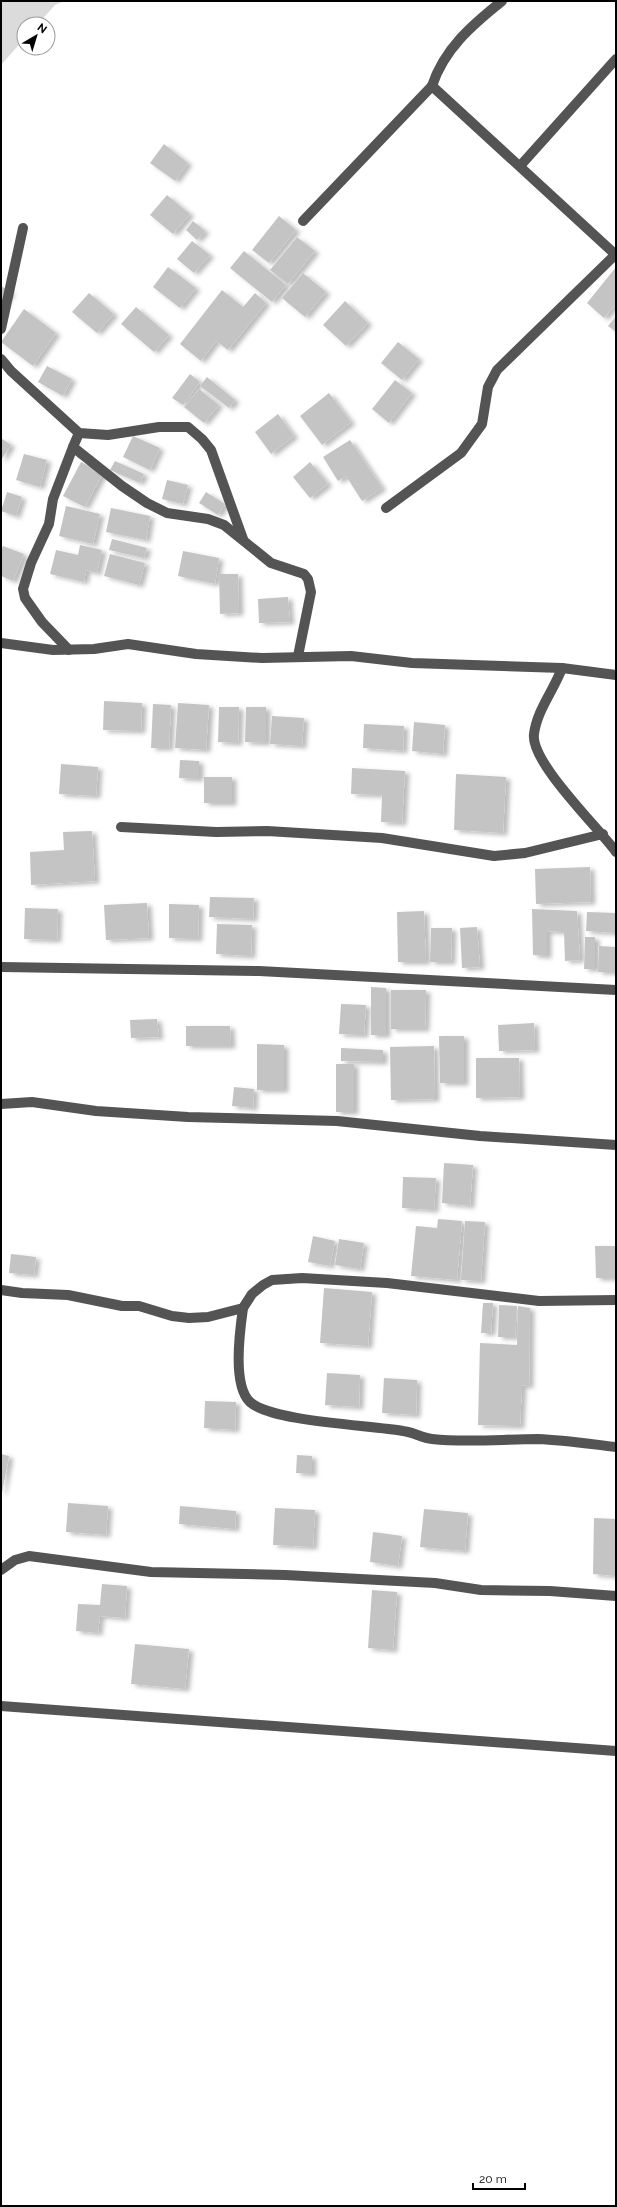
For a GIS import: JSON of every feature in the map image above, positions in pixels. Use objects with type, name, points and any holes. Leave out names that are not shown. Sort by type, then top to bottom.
[{"type":"street","points":[[303,221],[432,86],[437,70],[447,54],[470,27],[502,1]]},
{"type":"street","points":[[520,166],[616,59]]},
{"type":"street","points":[[386,508],[461,453],[482,424],[488,387],[497,370],[616,255],[432,86]]},
{"type":"street","points":[[1,329],[23,228]]},
{"type":"street","points":[[1,360],[79,433],[108,435],[159,427],[188,427],[202,439],[211,450],[244,541]]},
{"type":"street","points":[[69,650],[42,622],[25,598],[23,589],[31,563],[49,524],[53,499],[79,433]]},
{"type":"street","points":[[73,447],[122,486],[147,503],[167,513],[189,516],[224,525],[271,564],[304,574],[308,579],[311,592],[298,656]]},
{"type":"street","points":[[1,643],[69,650],[94,649],[128,644],[196,654],[262,658],[351,656],[412,663],[562,668],[616,675]]},
{"type":"street","points":[[562,668],[555,686],[540,710],[533,736],[541,756],[552,776],[616,852]]},
{"type":"street","points":[[121,827],[216,832],[267,831],[382,838],[494,856],[524,852],[602,834]]},
{"type":"street","points":[[1,967],[237,970],[616,990]]},
{"type":"street","points":[[1,1104],[32,1102],[96,1111],[188,1117],[337,1121],[480,1136],[616,1144]]},
{"type":"street","points":[[616,1300],[539,1301],[387,1283],[302,1278],[272,1280],[252,1294],[243,1308],[238,1339],[239,1369],[243,1389],[249,1401],[257,1406],[279,1414],[403,1431],[433,1439],[540,1439],[616,1447]]},
{"type":"street","points":[[1,1290],[22,1293],[68,1295],[122,1306],[139,1306],[172,1316],[189,1318],[208,1316],[243,1308]]},
{"type":"street","points":[[1,1570],[15,1560],[29,1556],[152,1572],[285,1575],[435,1583],[481,1590],[550,1591],[616,1596]]},
{"type":"street","points":[[1,1706],[616,1751]]},
{"type":"shaded area","points":[[1,1],[64,1],[55,5],[45,16],[16,16],[16,48],[1,65]]},
{"type":"building","points":[[164,144],[188,163],[175,181],[150,163]]},
{"type":"building","points":[[167,195],[190,214],[173,234],[150,215]]},
{"type":"building","points":[[279,216],[296,230],[269,263],[252,250]]},
{"type":"building","points":[[193,221],[205,231],[197,240],[186,230]]},
{"type":"building","points":[[297,237],[315,251],[288,284],[270,270]]},
{"type":"building","points":[[192,241],[210,255],[194,273],[177,259]]},
{"type":"building","points":[[244,251],[286,285],[272,302],[230,268]]},
{"type":"building","points":[[168,267],[196,288],[180,308],[153,287]]},
{"type":"building","points":[[616,267],[616,304],[604,318],[587,303]]},
{"type":"building","points":[[303,273],[326,292],[305,317],[282,298]]},
{"type":"building","points":[[1,286],[11,292],[1,307]]},
{"type":"building","points":[[222,290],[243,307],[255,293],[266,303],[228,350],[216,341],[201,361],[180,344]]},
{"type":"building","points":[[89,293],[114,314],[97,333],[72,312]]},
{"type":"building","points":[[345,301],[368,323],[346,346],[323,325]]},
{"type":"building","points":[[136,307],[169,335],[154,352],[121,324]]},
{"type":"building","points":[[24,309],[56,333],[33,366],[1,342]]},
{"type":"building","points":[[616,316],[616,332],[608,326]]},
{"type":"building","points":[[398,342],[419,359],[402,380],[381,363]]},
{"type":"building","points":[[47,366],[72,379],[63,396],[38,382]]},
{"type":"building","points":[[190,374],[200,382],[183,405],[172,398]]},
{"type":"building","points":[[207,377],[235,400],[229,408],[200,386]]},
{"type":"building","points":[[395,380],[412,393],[389,423],[372,409]]},
{"type":"building","points":[[199,389],[219,405],[204,423],[184,407]]},
{"type":"building","points":[[329,393],[351,422],[322,445],[300,416]]},
{"type":"building","points":[[278,414],[294,436],[271,454],[255,432]]},
{"type":"building","points":[[133,436],[160,448],[150,470],[123,457]]},
{"type":"building","points":[[1,438],[11,445],[1,460]]},
{"type":"building","points":[[350,440],[382,488],[362,501],[346,476],[338,481],[323,457]]},
{"type":"building","points":[[24,454],[47,460],[40,487],[16,480]]},
{"type":"building","points":[[115,461],[144,474],[140,483],[110,470]]},
{"type":"building","points":[[81,462],[103,473],[85,507],[63,496]]},
{"type":"building","points":[[310,462],[328,484],[310,498],[293,477]]},
{"type":"building","points":[[167,480],[188,485],[183,504],[162,499]]},
{"type":"building","points":[[7,492],[22,497],[16,516],[1,511]]},
{"type":"building","points":[[206,492],[225,504],[218,515],[199,503]]},
{"type":"building","points":[[66,506],[100,514],[93,544],[59,536]]},
{"type":"building","points":[[111,508],[150,516],[146,540],[106,532]]},
{"type":"building","points":[[112,539],[147,548],[144,558],[109,550]]},
{"type":"building","points":[[80,545],[102,550],[97,573],[86,570],[84,582],[50,574],[56,550],[78,555]]},
{"type":"building","points":[[3,546],[24,554],[13,581],[1,576],[1,551]]},
{"type":"building","points":[[183,551],[219,558],[215,584],[178,576]]},
{"type":"building","points":[[110,554],[145,563],[139,585],[104,576]]},
{"type":"building","points":[[219,574],[238,574],[239,613],[220,614]]},
{"type":"building","points":[[288,597],[290,622],[259,623],[258,599]]},
{"type":"building","points":[[104,701],[142,703],[141,731],[103,730]]},
{"type":"building","points":[[178,703],[209,705],[206,750],[175,748]]},
{"type":"building","points":[[153,704],[171,705],[169,748],[151,748]]},
{"type":"building","points":[[219,707],[239,707],[238,743],[218,742]]},
{"type":"building","points":[[246,707],[266,707],[266,743],[245,742]]},
{"type":"building","points":[[272,716],[304,718],[302,746],[270,744]]},
{"type":"building","points":[[414,722],[445,725],[443,754],[412,751]]},
{"type":"building","points":[[364,724],[404,726],[403,751],[363,748]]},
{"type":"building","points":[[180,760],[199,761],[199,779],[179,778]]},
{"type":"building","points":[[61,764],[98,767],[96,796],[59,794]]},
{"type":"building","points":[[352,768],[405,771],[402,823],[381,822],[382,795],[351,794]]},
{"type":"building","points":[[456,774],[506,777],[503,833],[454,830]]},
{"type":"building","points":[[204,777],[232,777],[232,803],[204,803]]},
{"type":"building","points":[[92,831],[95,881],[31,885],[30,852],[64,850],[63,832]]},
{"type":"building","points":[[590,867],[591,902],[536,904],[535,869]]},
{"type":"building","points":[[210,897],[254,898],[253,919],[209,917]]},
{"type":"building","points":[[147,903],[149,938],[106,940],[104,905]]},
{"type":"building","points":[[169,904],[199,905],[198,939],[169,938]]},
{"type":"building","points":[[25,908],[58,909],[57,940],[24,939]]},
{"type":"building","points":[[532,909],[577,911],[580,960],[565,961],[564,932],[547,931],[547,956],[533,955]]},
{"type":"building","points":[[424,911],[426,962],[398,962],[397,912]]},
{"type":"building","points":[[587,912],[616,913],[616,933],[586,931]]},
{"type":"building","points":[[217,924],[252,925],[251,956],[216,954]]},
{"type":"building","points":[[477,927],[480,967],[462,968],[460,928]]},
{"type":"building","points":[[431,928],[452,928],[451,962],[430,962]]},
{"type":"building","points":[[585,937],[595,937],[595,969],[584,969]]},
{"type":"building","points":[[599,946],[616,947],[616,972],[598,972]]},
{"type":"building","points":[[371,987],[386,988],[386,1035],[371,1035]]},
{"type":"building","points":[[391,990],[426,990],[425,1029],[391,1029]]},
{"type":"building","points":[[341,1004],[366,1005],[364,1035],[339,1034]]},
{"type":"building","points":[[157,1019],[159,1037],[131,1038],[130,1020]]},
{"type":"building","points":[[534,1023],[535,1050],[499,1051],[498,1025]]},
{"type":"building","points":[[186,1026],[230,1026],[231,1046],[186,1046]]},
{"type":"building","points":[[439,1036],[464,1036],[464,1083],[440,1083]]},
{"type":"building","points":[[257,1044],[284,1045],[284,1090],[257,1090]]},
{"type":"building","points":[[434,1046],[435,1099],[391,1100],[390,1047]]},
{"type":"building","points":[[341,1048],[383,1050],[383,1062],[341,1061]]},
{"type":"building","points":[[476,1058],[519,1058],[520,1097],[476,1098]]},
{"type":"building","points":[[336,1064],[354,1064],[354,1112],[336,1112]]},
{"type":"building","points":[[234,1087],[254,1089],[253,1108],[232,1106]]},
{"type":"building","points":[[444,1163],[473,1165],[470,1206],[442,1203]]},
{"type":"building","points":[[403,1177],[436,1178],[434,1210],[402,1208]]},
{"type":"building","points":[[438,1219],[462,1221],[457,1280],[411,1276],[416,1226],[437,1228]]},
{"type":"building","points":[[465,1221],[485,1222],[481,1281],[461,1280]]},
{"type":"building","points":[[313,1236],[335,1241],[330,1266],[308,1262]]},
{"type":"building","points":[[339,1239],[364,1243],[360,1269],[335,1265]]},
{"type":"building","points":[[595,1246],[616,1246],[616,1278],[596,1278]]},
{"type":"building","points":[[11,1254],[36,1257],[34,1275],[9,1273]]},
{"type":"building","points":[[324,1288],[372,1292],[368,1346],[320,1343]]},
{"type":"building","points":[[483,1303],[493,1303],[491,1333],[481,1333]]},
{"type":"building","points":[[499,1305],[517,1306],[515,1337],[498,1337]]},
{"type":"building","points":[[518,1306],[530,1308],[529,1386],[522,1385],[520,1426],[478,1425],[480,1343],[517,1345]]},
{"type":"building","points":[[327,1373],[360,1375],[359,1407],[325,1405]]},
{"type":"building","points":[[384,1378],[417,1380],[416,1415],[382,1413]]},
{"type":"building","points":[[205,1401],[236,1402],[235,1430],[204,1428]]},
{"type":"building","points":[[1,1454],[9,1456],[2,1493],[1,1493]]},
{"type":"building","points":[[297,1455],[312,1456],[312,1474],[296,1473]]},
{"type":"building","points":[[68,1503],[108,1506],[106,1535],[66,1532]]},
{"type":"building","points":[[180,1506],[236,1511],[235,1529],[179,1524]]},
{"type":"building","points":[[275,1508],[315,1510],[313,1547],[273,1545]]},
{"type":"building","points":[[424,1509],[468,1513],[465,1551],[420,1547]]},
{"type":"building","points":[[594,1518],[616,1519],[616,1576],[593,1574]]},
{"type":"building","points":[[373,1532],[402,1536],[398,1566],[370,1562]]},
{"type":"building","points":[[102,1584],[127,1586],[125,1618],[100,1616],[98,1633],[76,1631],[78,1604],[100,1605]]},
{"type":"building","points":[[372,1590],[397,1592],[393,1650],[368,1648]]},
{"type":"building","points":[[135,1644],[189,1649],[185,1689],[131,1684]]}]
